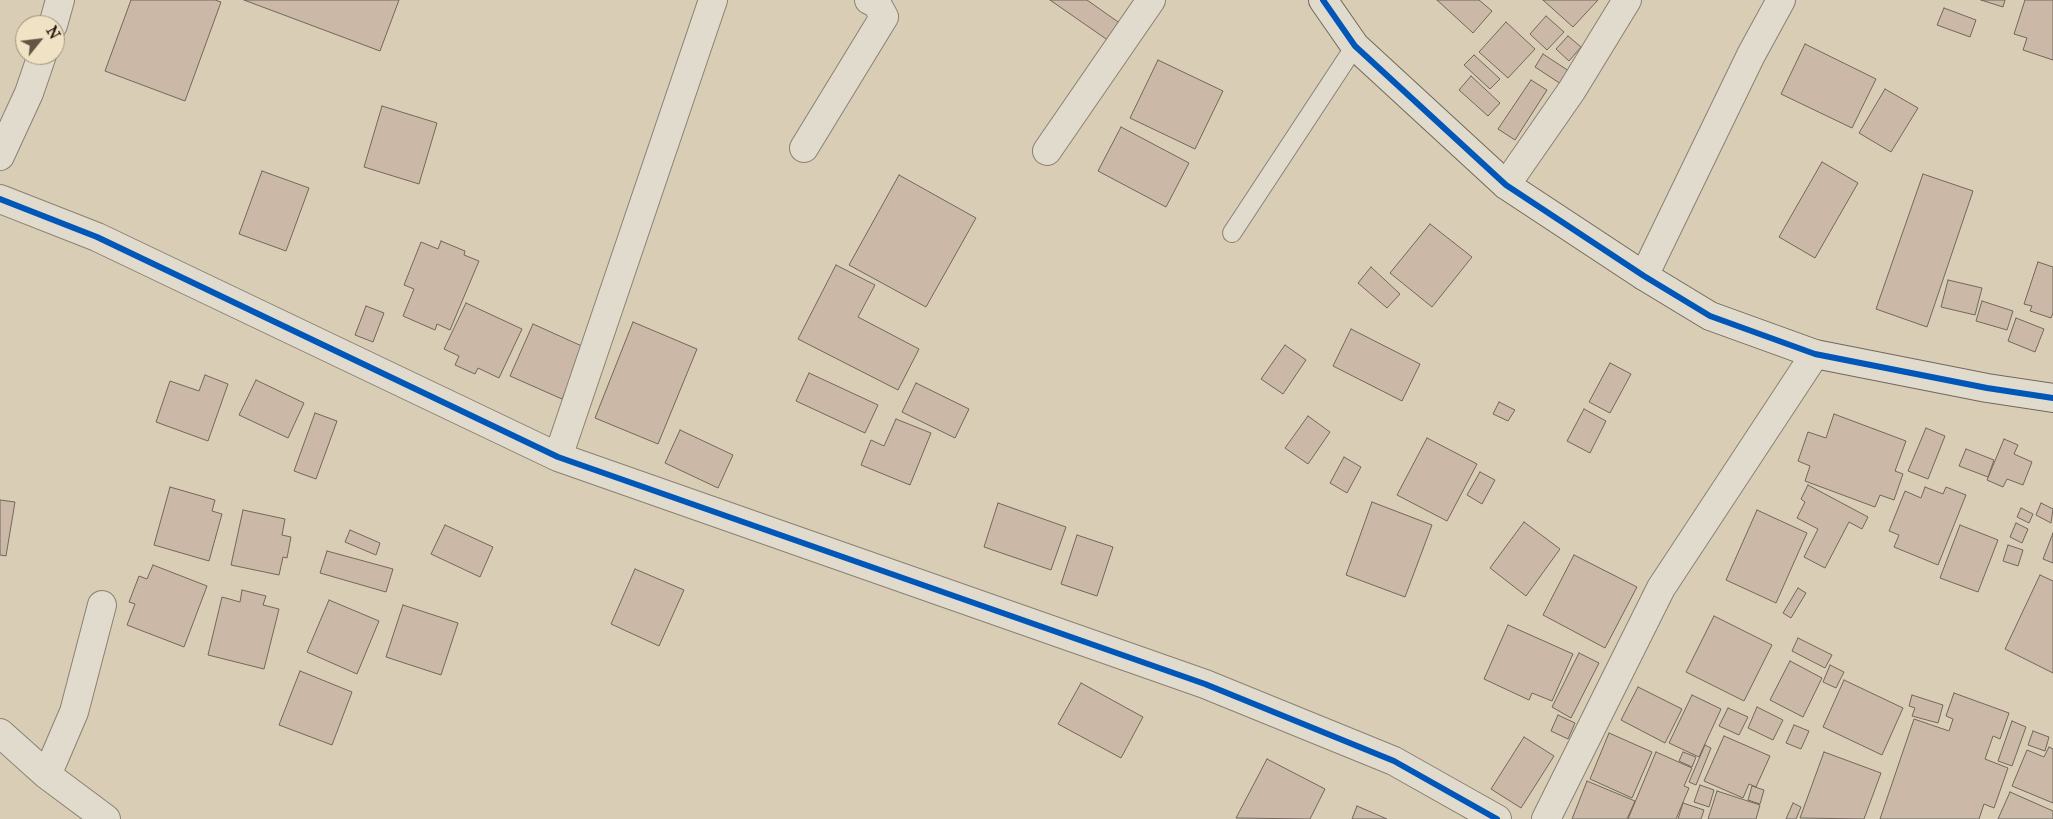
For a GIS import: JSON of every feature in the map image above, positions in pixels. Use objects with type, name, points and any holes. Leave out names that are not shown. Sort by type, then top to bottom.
[{"type":"street","points":[[56,15],[60,0]]},
{"type":"street","points":[[558,457],[713,0]]},
{"type":"street","points":[[804,148],[884,17],[877,4],[869,0]]},
{"type":"street","points":[[1047,150],[1151,0]]},
{"type":"street","points":[[1323,0],[1355,46],[1506,185],[1644,276],[1710,316],[1816,354],[1987,388],[2053,398]]},
{"type":"street","points":[[1506,185],[1572,90],[1626,0]]},
{"type":"street","points":[[1644,276],[1751,55],[1781,0]]},
{"type":"street","points":[[0,156],[29,93],[39,65]]},
{"type":"street","points":[[0,199],[97,237],[558,457],[1205,684],[1394,761],[1496,819]]},
{"type":"street","points":[[1546,819],[1661,588],[1816,354]]},
{"type":"street","points":[[47,775],[74,712],[102,606]]},
{"type":"street","points":[[0,734],[47,775],[106,819]]},
{"type":"lane","points":[[1232,233],[1355,46]]},
{"type":"building","points":[[131,0],[215,0],[221,2],[185,101],[105,71]]},
{"type":"building","points":[[244,0],[399,0],[380,51]]},
{"type":"building","points":[[1050,0],[1087,0],[1121,24],[1109,41]]},
{"type":"building","points":[[1437,0],[1479,0],[1492,11],[1473,33]]},
{"type":"building","points":[[1543,0],[1598,0],[1573,27]]},
{"type":"building","points":[[1981,0],[2005,0],[2003,7]]},
{"type":"building","points":[[2025,0],[2053,0],[2053,60],[2023,50],[2027,38],[2014,34]]},
{"type":"building","points":[[1944,8],[1976,20],[1970,37],[1937,25]]},
{"type":"building","points":[[1546,16],[1564,32],[1547,50],[1530,34]]},
{"type":"building","points":[[1506,22],[1535,49],[1508,78],[1479,52]]},
{"type":"building","points":[[1568,36],[1581,47],[1569,61],[1556,49]]},
{"type":"building","points":[[1805,44],[1876,79],[1852,128],[1781,94]]},
{"type":"building","points":[[1543,54],[1569,71],[1561,84],[1535,67]]},
{"type":"building","points":[[1474,55],[1500,79],[1490,89],[1464,65]]},
{"type":"building","points":[[1158,60],[1223,91],[1195,149],[1130,118]]},
{"type":"building","points":[[1471,76],[1500,103],[1488,116],[1459,90]]},
{"type":"building","points":[[1531,80],[1547,90],[1515,140],[1498,129]]},
{"type":"building","points":[[1885,89],[1918,108],[1891,152],[1859,133]]},
{"type":"building","points":[[382,106],[437,123],[419,184],[364,167]]},
{"type":"building","points":[[1121,127],[1189,163],[1166,207],[1098,171]]},
{"type":"building","points":[[1822,162],[1858,183],[1815,258],[1779,237]]},
{"type":"building","points":[[262,171],[309,188],[286,251],[239,234]]},
{"type":"building","points":[[1923,174],[1973,191],[1927,327],[1876,309]]},
{"type":"building","points":[[899,175],[976,218],[926,307],[849,265]]},
{"type":"building","points":[[1430,224],[1472,257],[1432,307],[1390,273]]},
{"type":"building","points":[[441,241],[465,251],[464,255],[479,261],[450,330],[437,324],[435,330],[403,316],[414,289],[404,285],[421,242],[438,249]]},
{"type":"building","points":[[2038,262],[2053,267],[2053,313],[2051,318],[2030,311],[2032,306],[2024,304]]},
{"type":"building","points":[[836,265],[875,285],[858,317],[919,349],[898,390],[798,339]]},
{"type":"building","points":[[1371,267],[1400,294],[1387,308],[1358,283]]},
{"type":"building","points":[[1948,280],[1982,288],[1975,315],[1941,307]]},
{"type":"building","points":[[1982,301],[2013,311],[2007,330],[1976,321]]},
{"type":"building","points":[[466,303],[522,329],[499,378],[478,368],[475,374],[455,365],[459,356],[444,349]]},
{"type":"building","points":[[366,306],[384,313],[373,342],[355,335]]},
{"type":"building","points":[[2016,318],[2044,329],[2035,352],[2008,341]]},
{"type":"building","points":[[633,322],[697,349],[658,444],[595,418]]},
{"type":"building","points":[[533,324],[584,347],[562,399],[510,376]]},
{"type":"building","points":[[1351,329],[1420,364],[1402,401],[1333,366]]},
{"type":"building","points":[[1285,345],[1306,360],[1283,394],[1261,379]]},
{"type":"building","points":[[1610,363],[1631,374],[1610,413],[1589,402]]},
{"type":"building","points":[[809,373],[878,405],[865,433],[796,401]]},
{"type":"building","points":[[205,375],[228,384],[208,441],[156,422],[170,381],[199,391]]},
{"type":"building","points":[[256,380],[304,403],[288,438],[239,415]]},
{"type":"building","points":[[916,383],[969,409],[955,438],[902,412]]},
{"type":"building","points":[[1499,402],[1515,410],[1508,421],[1493,414]]},
{"type":"building","points":[[1584,409],[1606,421],[1590,453],[1567,441]]},
{"type":"building","points":[[315,413],[337,421],[316,479],[294,471]]},
{"type":"building","points":[[1834,414],[1906,441],[1895,471],[1903,474],[1894,500],[1880,495],[1875,507],[1805,481],[1810,466],[1798,461],[1808,432],[1826,438]]},
{"type":"building","points":[[1308,416],[1330,432],[1308,464],[1285,448]]},
{"type":"building","points":[[896,419],[931,433],[910,485],[861,465],[871,440],[884,446]]},
{"type":"building","points":[[1926,428],[1945,436],[1928,479],[1908,471]]},
{"type":"building","points":[[680,430],[733,455],[718,488],[665,463]]},
{"type":"building","points":[[1427,438],[1477,464],[1447,521],[1397,495]]},
{"type":"building","points":[[2004,439],[2018,445],[2014,454],[2032,462],[2023,485],[2007,479],[2003,487],[1987,480]]},
{"type":"building","points":[[1966,449],[1994,460],[1988,477],[1959,466]]},
{"type":"building","points":[[1344,457],[1361,467],[1347,493],[1330,483]]},
{"type":"building","points":[[1480,472],[1495,480],[1482,504],[1467,495]]},
{"type":"building","points":[[1808,485],[1868,517],[1862,529],[1849,522],[1825,568],[1804,557],[1818,529],[1797,518],[1805,502],[1801,499]]},
{"type":"building","points":[[170,487],[215,500],[212,511],[222,514],[209,561],[154,545]]},
{"type":"building","points":[[1925,487],[1943,494],[1946,487],[1966,495],[1938,565],[1894,547],[1899,535],[1889,531],[1905,491],[1921,498]]},
{"type":"building","points":[[0,500],[15,502],[6,556],[0,555]]},
{"type":"building","points":[[1372,502],[1432,525],[1405,597],[1346,575]]},
{"type":"building","points":[[998,503],[1066,527],[1051,570],[984,547]]},
{"type":"building","points":[[2041,503],[2053,509],[2051,523],[2036,515]]},
{"type":"building","points":[[2021,508],[2033,514],[2029,523],[2017,517]]},
{"type":"building","points":[[243,510],[285,519],[282,535],[291,537],[287,558],[283,557],[279,575],[231,565]]},
{"type":"building","points":[[1757,510],[1807,533],[1776,603],[1726,580]]},
{"type":"building","points":[[1524,522],[1560,549],[1526,596],[1490,568]]},
{"type":"building","points":[[2016,523],[2028,529],[2022,543],[2010,537]]},
{"type":"building","points":[[445,525],[493,547],[480,577],[431,554]]},
{"type":"building","points":[[1960,525],[1998,540],[1978,592],[1940,578]]},
{"type":"building","points":[[350,530],[380,543],[376,555],[345,542]]},
{"type":"building","points":[[2053,533],[2053,563],[2043,559]]},
{"type":"building","points":[[1077,535],[1113,547],[1097,596],[1061,584]]},
{"type":"building","points":[[2008,545],[2023,550],[2018,566],[2003,561]]},
{"type":"building","points":[[327,551],[393,569],[386,592],[320,573]]},
{"type":"building","points":[[1574,555],[1637,587],[1605,648],[1543,615]]},
{"type":"building","points":[[153,565],[207,586],[184,647],[127,625],[135,604],[129,602],[139,576],[147,579]]},
{"type":"building","points":[[635,569],[684,590],[659,646],[611,624]]},
{"type":"building","points":[[2040,575],[2053,581],[2053,673],[2005,649]]},
{"type":"building","points":[[1798,588],[1806,593],[1791,618],[1783,613]]},
{"type":"building","points":[[242,590],[266,596],[263,605],[279,609],[264,669],[208,655],[222,597],[240,602]]},
{"type":"building","points":[[329,600],[379,621],[357,674],[307,652]]},
{"type":"building","points":[[403,605],[458,623],[441,675],[386,657]]},
{"type":"building","points":[[1714,616],[1772,645],[1744,701],[1686,672]]},
{"type":"building","points":[[1508,625],[1573,654],[1552,701],[1532,693],[1529,700],[1484,679]]},
{"type":"building","points":[[1798,638],[1832,655],[1825,668],[1792,651]]},
{"type":"building","points":[[1579,653],[1599,663],[1571,718],[1552,707]]},
{"type":"building","points":[[1790,661],[1822,678],[1803,717],[1770,700]]},
{"type":"building","points":[[1830,665],[1844,672],[1836,688],[1823,682]]},
{"type":"building","points":[[300,671],[352,692],[332,745],[279,725]]},
{"type":"building","points":[[1844,680],[1903,708],[1882,755],[1823,727]]},
{"type":"building","points":[[1081,683],[1143,717],[1121,758],[1058,724]]},
{"type":"building","points":[[1638,687],[1682,709],[1665,743],[1621,720]]},
{"type":"building","points":[[1954,693],[2009,713],[2000,739],[1993,736],[1985,759],[2008,768],[1994,808],[1984,804],[1979,819],[1880,819],[1914,719],[1949,731],[1953,719],[1946,716]]},
{"type":"building","points":[[1692,695],[1721,709],[1699,757],[1669,743]]},
{"type":"building","points":[[1912,695],[1943,705],[1938,723],[1912,716],[1915,708],[1909,706]]},
{"type":"building","points":[[1757,707],[1783,720],[1773,740],[1748,728]]},
{"type":"building","points":[[1728,708],[1748,717],[1739,735],[1719,726]]},
{"type":"building","points":[[1558,715],[1575,723],[1568,739],[1551,731]]},
{"type":"building","points":[[2012,721],[2026,727],[2012,766],[1998,761]]},
{"type":"building","points":[[1794,725],[1809,731],[1801,749],[1786,743]]},
{"type":"building","points":[[2033,731],[2049,737],[2045,751],[2028,745]]},
{"type":"building","points":[[1609,733],[1652,752],[1632,798],[1590,779]]},
{"type":"building","points":[[1724,736],[1770,756],[1756,787],[1749,784],[1743,798],[1704,781]]},
{"type":"building","points":[[1524,737],[1554,756],[1521,808],[1491,789]]},
{"type":"building","points":[[1705,745],[1711,748],[1696,785],[1689,782]]},
{"type":"building","points":[[2049,747],[2053,749],[2053,803],[2012,786],[2027,750],[2044,757]]},
{"type":"building","points":[[1656,752],[1692,768],[1684,786],[1689,788],[1676,819],[1628,819]]},
{"type":"building","points":[[1683,752],[1696,757],[1692,767],[1679,761]]},
{"type":"building","points":[[1824,752],[1881,773],[1864,819],[1800,818]]},
{"type":"building","points":[[1267,759],[1325,789],[1310,819],[1236,818]]},
{"type":"building","points":[[1587,781],[1635,801],[1627,819],[1572,819]]},
{"type":"building","points":[[1700,785],[1714,790],[1709,807],[1694,802]]},
{"type":"building","points":[[1752,786],[1764,790],[1760,804],[1748,800]]},
{"type":"building","points":[[1717,791],[1760,805],[1756,819],[1708,819]]},
{"type":"building","points":[[2010,792],[2053,811],[2053,819],[1998,819]]},
{"type":"building","points":[[1683,803],[1704,810],[1701,819],[1678,819]]},
{"type":"building","points":[[1793,803],[1801,807],[1796,819],[1786,819]]},
{"type":"building","points":[[1357,806],[1387,819],[1352,819]]},
{"type":"cycle path","points":[[1323,0],[1355,46],[1506,185],[1644,276],[1710,316],[1815,354],[1987,388],[2053,398]]},
{"type":"cycle path","points":[[0,199],[97,237],[558,457],[1205,684],[1394,761],[1497,819]]}]
